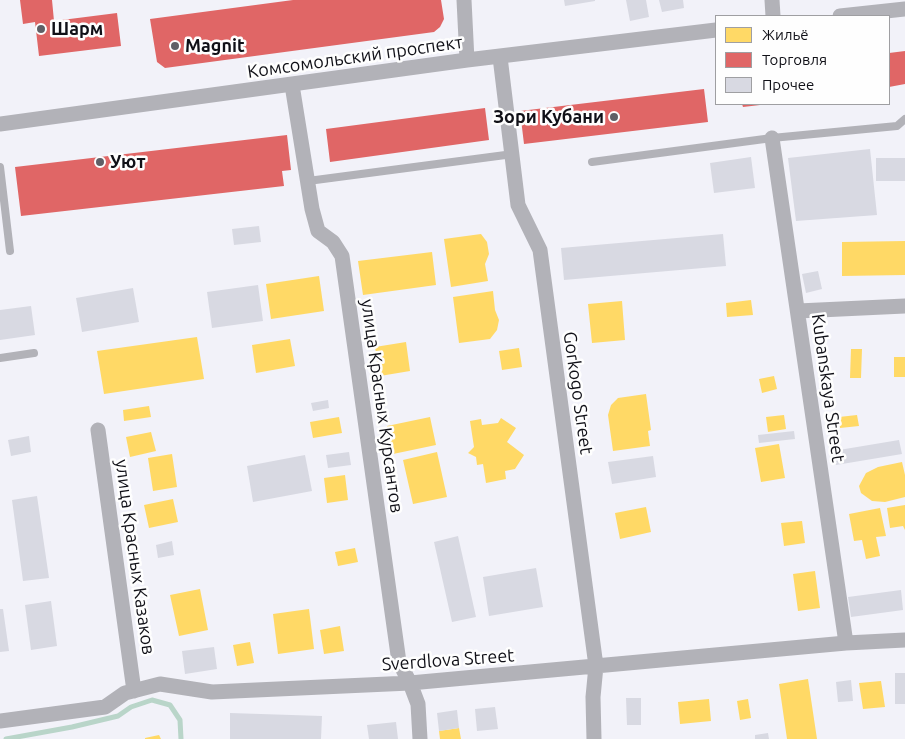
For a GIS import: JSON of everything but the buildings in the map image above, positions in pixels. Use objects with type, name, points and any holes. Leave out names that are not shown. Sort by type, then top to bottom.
[{"type":"street","points":[[464,0],[467,60]]},
{"type":"street","points":[[772,0],[773,15]]},
{"type":"street","points":[[849,15],[905,9]]},
{"type":"street","name":"Комсомольский проспект","points":[[0,124],[467,60],[715,30]]},
{"type":"street","name":"Gorkogo Street","points":[[500,56],[518,205],[540,250],[596,666],[593,698],[594,739]]},
{"type":"street","name":"улица Красных Курсантов","points":[[292,85],[312,209],[318,231],[333,242],[342,256],[399,662],[418,704],[420,739]]},
{"type":"street","name":"Kubanskaya Street","points":[[772,138],[846,643]]},
{"type":"street","points":[[798,311],[905,306]]},
{"type":"street","name":"улица Красных Казаков","points":[[98,430],[134,690]]},
{"type":"street","name":"Sverdlova Street","points":[[0,721],[105,707],[126,693],[160,684],[212,692],[410,683],[846,643],[905,640]]},
{"type":"lane","points":[[592,162],[772,138],[897,126],[905,119]]},
{"type":"lane","points":[[308,181],[513,154]]},
{"type":"lane","points":[[0,168],[10,251]]},
{"type":"lane","points":[[0,358],[34,353]]},
{"type":"waterway","points":[[6,739],[72,727],[118,716],[131,707],[152,700],[170,705],[180,720],[181,739]]},
{"type":"place","name":"Шарм","points":[[41,29]]},
{"type":"place","name":"Magnit","points":[[175,46]]},
{"type":"place","name":"Зори Кубани","points":[[614,117]]},
{"type":"place","name":"Уют","points":[[100,162]]}]
